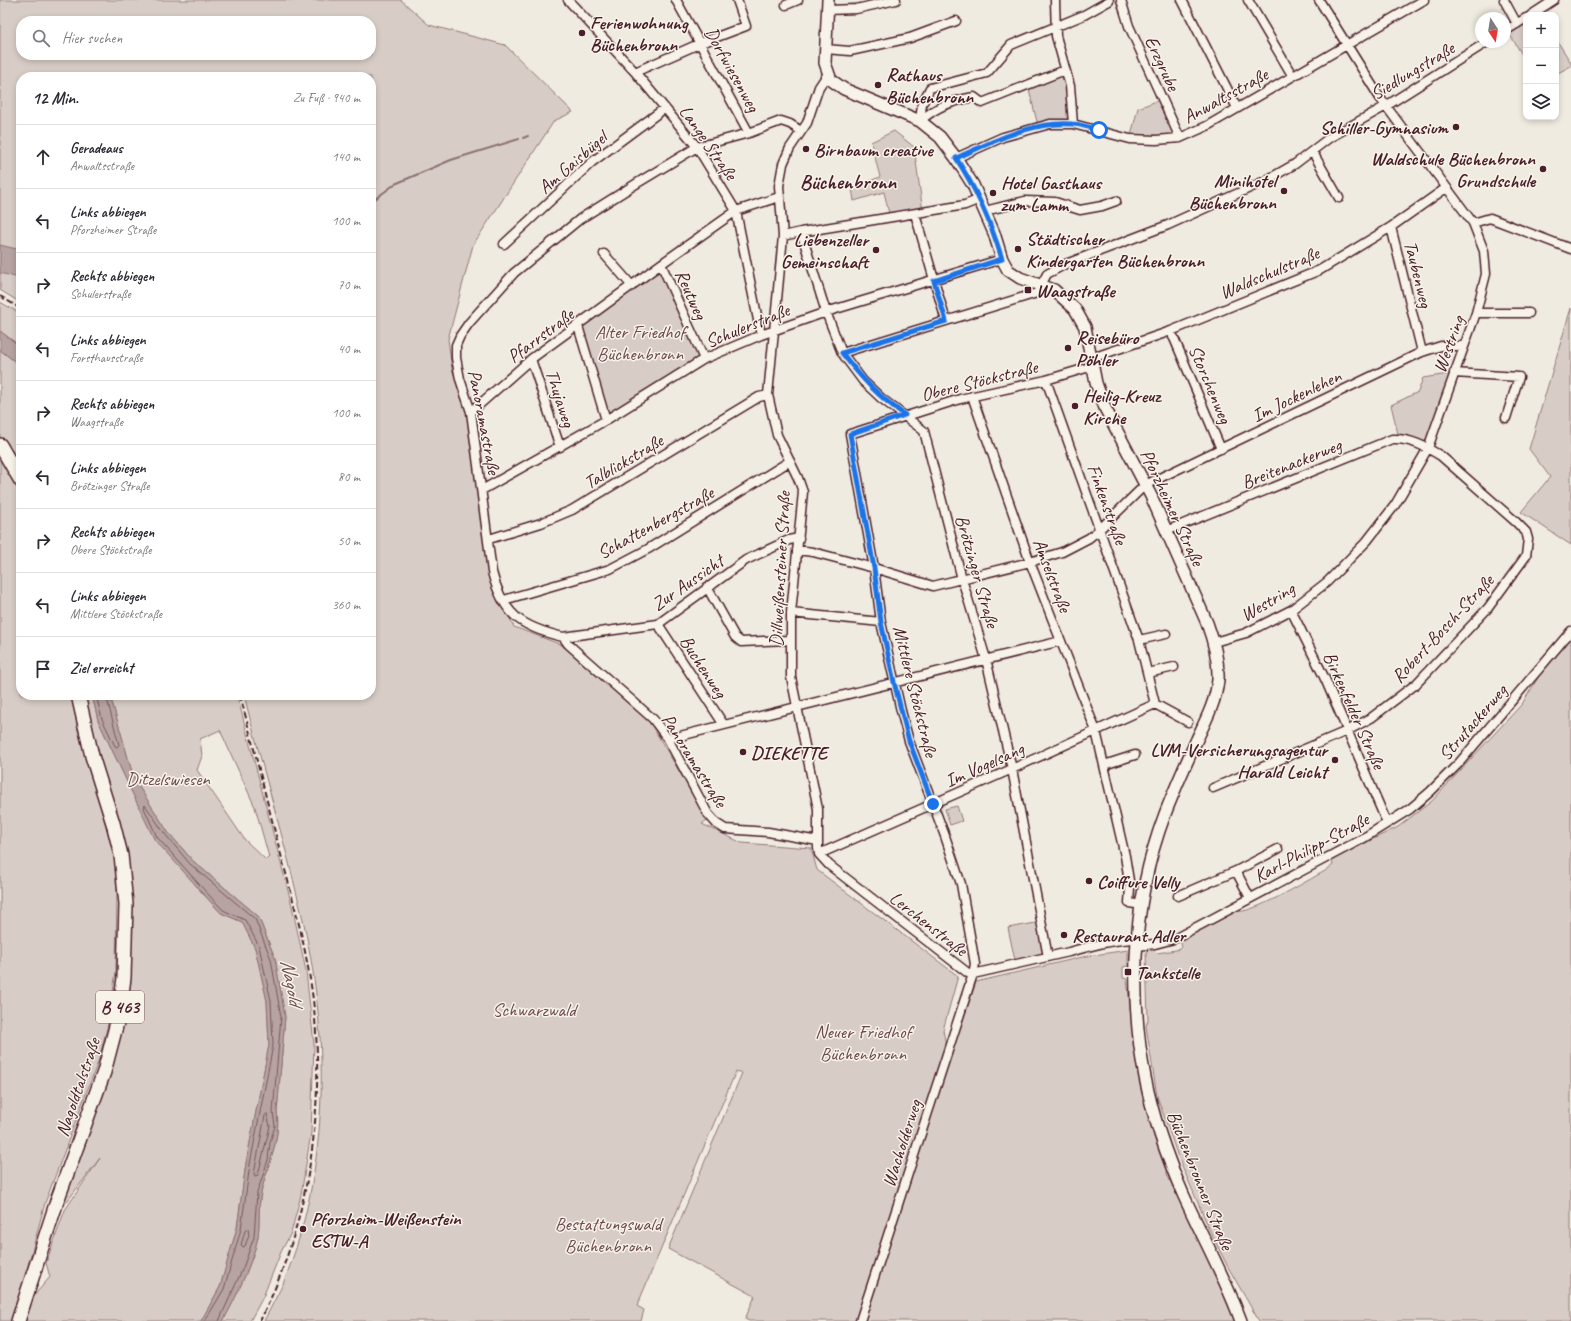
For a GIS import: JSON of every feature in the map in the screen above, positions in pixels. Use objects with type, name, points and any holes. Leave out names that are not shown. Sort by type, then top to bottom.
[{"type":"main road","points":[[827,5],[825,49],[827,75]]},
{"type":"main road","name":"Pforzheimer Straße","points":[[827,75],[835,84],[844,89],[920,121],[940,137],[956,158],[980,199],[1002,259],[1008,270],[1015,276],[1042,284],[1063,296],[1075,309],[1085,327],[1096,384],[1104,408],[1145,485],[1214,642],[1218,671],[1214,698],[1165,814],[1151,856],[1137,942],[1137,1024]]},
{"type":"main road","points":[[0,446],[16,473]]},
{"type":"main road","name":"Nagoldtalstraße","points":[[18,1321],[57,1201],[106,1065],[119,1015],[124,978],[126,904],[121,855],[92,756],[79,700]]},
{"type":"main road","name":"Büchenbronner Straße","points":[[1137,1024],[1144,1073],[1160,1136],[1183,1193],[1241,1321]]},
{"type":"street","name":"Lange Straße","points":[[568,0],[635,72],[697,147],[736,211],[761,335]]},
{"type":"street","name":"Dorfwiesenweg","points":[[676,0],[701,43],[749,133]]},
{"type":"street","points":[[635,72],[701,43],[746,26],[737,0]]},
{"type":"street","points":[[786,5],[798,0]]},
{"type":"street","points":[[827,5],[856,9],[896,0]]},
{"type":"street","points":[[1055,0],[1055,26],[1070,86],[1073,124]]},
{"type":"street","name":"Erzgrube","points":[[1121,0],[1129,26],[1180,138]]},
{"type":"street","points":[[1182,0],[1237,108]]},
{"type":"street","points":[[1248,0],[1292,75]]},
{"type":"street","name":"Westring","points":[[1214,642],[1246,633],[1291,610],[1327,582],[1367,541],[1395,505],[1428,448],[1476,313],[1486,274],[1484,251],[1473,223],[1386,106],[1319,0]]},
{"type":"street","name":"Anwaltsstraße","points":[[956,158],[1003,138],[1038,126],[1073,124],[1130,139],[1156,140],[1180,138],[1207,126],[1292,75],[1424,0]]},
{"type":"street","points":[[1504,0],[1517,24]]},
{"type":"street","points":[[1536,12],[1554,0]]},
{"type":"street","points":[[920,121],[922,104],[930,88],[988,73],[1011,45],[1092,11],[1109,1]]},
{"type":"street","points":[[1511,28],[1523,20]]},
{"type":"street","points":[[825,49],[850,51],[910,38],[956,21]]},
{"type":"street","name":"Siedlungstraße","points":[[1042,284],[1047,274],[1066,264],[1132,240],[1265,181],[1312,151],[1335,134],[1386,106],[1478,48]]},
{"type":"street","points":[[920,121],[929,113],[949,102],[974,97],[982,103],[1065,70]]},
{"type":"street","name":"Dillweißensteiner Straße","points":[[818,841],[818,809],[791,677],[791,613],[803,492],[798,478],[777,435],[768,395],[783,236],[779,186],[783,164],[790,148],[807,123],[819,87],[827,75]]},
{"type":"street","name":"Am Gaisbügel","points":[[504,244],[592,162],[665,108]]},
{"type":"street","name":"Panoramastraße","points":[[801,131],[790,124],[781,121],[749,133],[697,147],[580,219],[514,274],[469,323],[456,345],[456,358],[460,379],[471,412],[494,580],[511,614],[520,621],[541,632],[563,637],[568,644],[653,719],[668,739],[708,814],[725,829],[768,832],[818,841]]},
{"type":"street","points":[[1312,151],[1339,198]]},
{"type":"street","name":"Waldschulstraße","points":[[1092,362],[1320,270],[1391,227],[1446,188]]},
{"type":"street","name":"Pfarrstraße","points":[[471,412],[531,359],[736,211],[779,197]]},
{"type":"street","points":[[783,236],[966,205],[980,199]]},
{"type":"street","points":[[985,211],[1025,201],[1055,202],[1080,210],[1102,206],[1116,201]]},
{"type":"street","points":[[915,214],[946,321]]},
{"type":"street","points":[[1473,223],[1490,218],[1571,249]]},
{"type":"street","name":"Taubenweg","points":[[1391,227],[1422,352]]},
{"type":"street","name":"Brötzinger Straße","points":[[801,232],[826,312],[842,353],[864,381],[881,398],[924,431],[962,579],[986,659],[1012,769],[1048,956]]},
{"type":"street","points":[[604,254],[632,286]]},
{"type":"street","name":"Schulerstraße","points":[[482,490],[560,447],[704,360],[761,335],[826,312],[934,281],[1002,259]]},
{"type":"street","name":"Reutweg","points":[[661,264],[704,360]]},
{"type":"street","points":[[842,353],[1037,293],[1042,284]]},
{"type":"street","points":[[1476,313],[1529,312]]},
{"type":"street","points":[[578,326],[606,420]]},
{"type":"street","name":"Storchenweg","points":[[1171,331],[1221,449]]},
{"type":"street","name":"Im Jockenlehen","points":[[797,550],[813,552],[874,568],[933,586],[1030,562],[1062,552],[1089,538],[1145,485],[1422,352],[1441,346],[1464,346]]},
{"type":"street","name":"Thujaweg","points":[[531,359],[560,447]]},
{"type":"street","name":"Obere Stöckstraße","points":[[850,434],[905,415],[972,396],[1046,380],[1092,362]]},
{"type":"street","points":[[1454,373],[1519,377],[1506,418]]},
{"type":"street","name":"Finkenstraße","points":[[1046,380],[1139,640],[1155,704]]},
{"type":"street","name":"Talblickstraße","points":[[489,539],[541,523],[572,510],[759,397],[768,395]]},
{"type":"street","name":"Amselstraße","points":[[972,396],[1030,562],[1096,731],[1125,856],[1130,887],[1129,903],[1142,905]]},
{"type":"street","name":"Mittlere Stöckstraße","points":[[850,434],[874,568],[881,622],[894,682],[909,741],[961,884],[975,964],[973,974]]},
{"type":"street","name":"Breitenackerweg","points":[[1166,531],[1392,439],[1404,438],[1428,448]]},
{"type":"street","name":"Robert-Bosch-Straße","points":[[1214,788],[1229,780],[1347,731],[1371,718],[1416,684],[1488,608],[1526,556],[1528,539],[1526,532],[1442,456],[1428,448]]},
{"type":"street","name":"Schattenbergstraße","points":[[504,600],[610,568],[648,549],[790,461]]},
{"type":"street","name":"Zur Aussicht","points":[[563,637],[658,624],[746,560],[789,540],[799,538]]},
{"type":"street","points":[[707,587],[735,637],[741,642],[790,640]]},
{"type":"street","name":"Birkenfelder Straße","points":[[1291,610],[1326,681],[1388,823]]},
{"type":"street","points":[[791,613],[881,622]]},
{"type":"street","name":"Buchenweg","points":[[658,624],[724,725]]},
{"type":"street","name":"Strutackerweg","points":[[1388,823],[1420,801],[1459,763],[1571,631]]},
{"type":"street","points":[[1139,640],[1166,634]]},
{"type":"street","points":[[668,739],[1061,641]]},
{"type":"street","points":[[1148,673],[1174,667]]},
{"type":"street","points":[[1096,731],[1155,704],[1188,722]]},
{"type":"street","name":"Im Vogelsang","points":[[819,854],[1096,731]]},
{"type":"street","points":[[1104,766],[1135,755]]},
{"type":"street","name":"Karl-Philipp-Straße","points":[[1137,942],[1166,942],[1362,839],[1388,823]]},
{"type":"street","points":[[818,841],[819,854]]},
{"type":"street","name":"Karl-Philipp-Straße","points":[[1178,896],[1236,871],[1278,849]]},
{"type":"street","name":"Lerchenstraße","points":[[819,854],[829,865],[964,971],[973,974],[1104,943],[1137,942]]},
{"type":"street","name":"Karl-Philipp-Straße","points":[[1236,871],[1250,898]]},
{"type":"street","name":"Wacholderweg","points":[[860,1321],[973,974]]},
{"type":"green space","name":"Schwarzwald","points":[[0,0],[401,0],[429,25],[505,45],[573,112],[554,121],[473,245],[448,339],[452,369],[469,416],[493,585],[514,627],[562,645],[649,721],[708,819],[702,824],[742,843],[811,848],[817,870],[958,976],[943,1030],[946,1045],[911,1153],[917,1155],[976,982],[1087,956],[1128,950],[1128,966],[1123,967],[1123,978],[1127,979],[1135,1053],[1140,1079],[1235,1321],[749,1321],[745,1319],[755,1296],[668,1249],[742,1073],[736,1071],[637,1306],[644,1310],[641,1321],[264,1321],[283,1284],[299,1239],[310,1193],[317,1146],[321,1099],[321,1051],[311,957],[301,911],[245,700],[376,700],[376,72],[16,72],[16,300],[0,290]]},
{"type":"green space","points":[[1523,20],[1523,56],[1511,37],[1511,27]]},
{"type":"green space","points":[[1559,44],[1571,63],[1571,66],[1559,72]]},
{"type":"green space","points":[[1065,70],[1073,124],[1038,126],[1028,85]]},
{"type":"green space","points":[[1162,99],[1180,138],[1130,139],[1138,108]]},
{"type":"green space","points":[[894,131],[914,147],[923,212],[890,218],[884,192],[854,201],[852,188],[880,177],[871,142]]},
{"type":"green space","name":"Alter Friedhof Büchenbronn","points":[[660,269],[701,358],[607,417],[581,326]]},
{"type":"green space","points":[[0,302],[16,311],[16,343],[0,331]]},
{"type":"green space","points":[[1571,308],[1571,545],[1521,512],[1550,477],[1529,449]]},
{"type":"green space","points":[[0,350],[16,362],[16,463],[0,438]]},
{"type":"green space","points":[[1454,373],[1428,448],[1399,438],[1391,405],[1418,392],[1423,378]]},
{"type":"green space","points":[[0,459],[16,486],[16,700],[73,700],[77,727],[115,857],[117,883],[116,971],[109,1020],[99,1059],[45,1203],[13,1321],[0,1321]]},
{"type":"green space","points":[[1571,637],[1571,1321],[1259,1321],[1228,1267],[1210,1231],[1177,1154],[1157,1096],[1146,1026],[1148,1020],[1146,953],[1148,949],[1153,949],[1157,953],[1176,950],[1182,947],[1180,940],[1235,911],[1242,911],[1266,903],[1325,871],[1333,865],[1332,859],[1398,827],[1432,801],[1522,704],[1539,676]]},
{"type":"green space","points":[[83,700],[93,700],[98,720],[138,805],[184,871],[221,913],[242,922],[255,948],[267,1001],[269,1045],[246,1163],[237,1228],[220,1287],[201,1321],[25,1321],[32,1298],[50,1277],[46,1263],[65,1210],[100,1158],[65,1204],[63,1201],[115,1052],[130,934],[100,764]]},
{"type":"green space","name":"Ditzelswiesen","points":[[111,700],[238,700],[292,906],[306,971],[314,1044],[311,1133],[301,1195],[291,1233],[281,1252],[263,1297],[250,1321],[223,1321],[244,1279],[256,1245],[259,1231],[261,1193],[273,1153],[277,1133],[277,1112],[285,1017],[275,958],[258,916],[193,861],[168,832],[139,787],[132,772]],"holes":[[[220,730],[255,807],[269,857],[266,860],[245,840],[197,770],[202,756],[200,739]]]},
{"type":"green space","points":[[957,806],[962,821],[950,825],[945,809]]},
{"type":"green space","points":[[1041,922],[1048,957],[1016,965],[1008,928]]},
{"type":"water","points":[[0,245],[16,249],[16,278],[0,273]]},
{"type":"water","points":[[0,331],[16,343],[16,362],[0,350]]},
{"type":"water","points":[[93,700],[111,700],[132,772],[139,787],[168,832],[193,861],[258,916],[275,958],[285,1017],[277,1112],[277,1133],[273,1153],[261,1193],[259,1231],[256,1245],[244,1279],[223,1321],[201,1321],[220,1287],[237,1228],[246,1163],[269,1045],[267,1001],[255,948],[242,922],[221,913],[154,839],[98,720]]},
{"type":"waterway","points":[[523,138],[528,136]]},
{"type":"waterway","points":[[376,198],[395,184],[451,160],[519,139]]},
{"type":"railway","points":[[0,296],[16,306]]},
{"type":"railway","points":[[241,700],[304,945],[313,1000],[316,1041],[317,1082],[315,1124],[310,1165],[302,1205],[291,1245],[277,1284],[260,1321]]},
{"type":"place","name":"Ferienwohnung Büchenbronn","points":[[582,33]]},
{"type":"place","name":"Rathaus Büchenbronn","points":[[878,85]]},
{"type":"place","name":"Schiller-Gymnasium","points":[[1456,127]]},
{"type":"place","name":"Birnbaum creative","points":[[806,149]]},
{"type":"place","name":"Waldschule Büchenbronn Grundschule","points":[[1543,169]]},
{"type":"place","name":"Minihotel Büchenbronn","points":[[1284,191]]},
{"type":"place","name":"Hotel Gasthaus zum Lamm","points":[[993,193]]},
{"type":"place","name":"Städtischer Kindergarten Büchenbronn","points":[[1018,249]]},
{"type":"place","name":"Liebenzeller Gemeinschaft","points":[[876,250]]},
{"type":"place","name":"Waagstraße","points":[[1028,290]]},
{"type":"place","name":"Reisebüro Pöhler","points":[[1068,348]]},
{"type":"place","name":"Heilig-Kreuz Kirche","points":[[1075,406]]},
{"type":"place","name":"DIEKETTE","points":[[743,752]]},
{"type":"place","name":"LVM-Versicherungsagentur Harald Leicht","points":[[1335,760]]},
{"type":"place","name":"Coiffure Velly","points":[[1089,881]]},
{"type":"place","name":"Restaurant Adler","points":[[1064,935]]},
{"type":"place","name":"Tankstelle","points":[[1128,972]]},
{"type":"place","name":"Pforzheim-Weißenstein ESTW-A","points":[[303,1229]]},
{"type":"district","name":"Büchenbronn","points":[[848,182]]},
{"type":"route","points":[[933,804],[909,741],[894,682],[881,622],[874,568],[850,434],[905,415],[881,398],[864,381],[842,353],[946,321],[934,281],[1002,259],[994,233],[980,199],[956,158],[1003,138],[1038,126],[1050,124],[1073,124],[1099,130]]},
{"type":"water label","name":"Nagold","points":[[292,982]]},
{"type":"park label","name":"Neuer Friedhof Büchenbronn","points":[[863,1042]]},
{"type":"park label","name":"Bestattungswald Büchenbronn","points":[[608,1234]]}]
